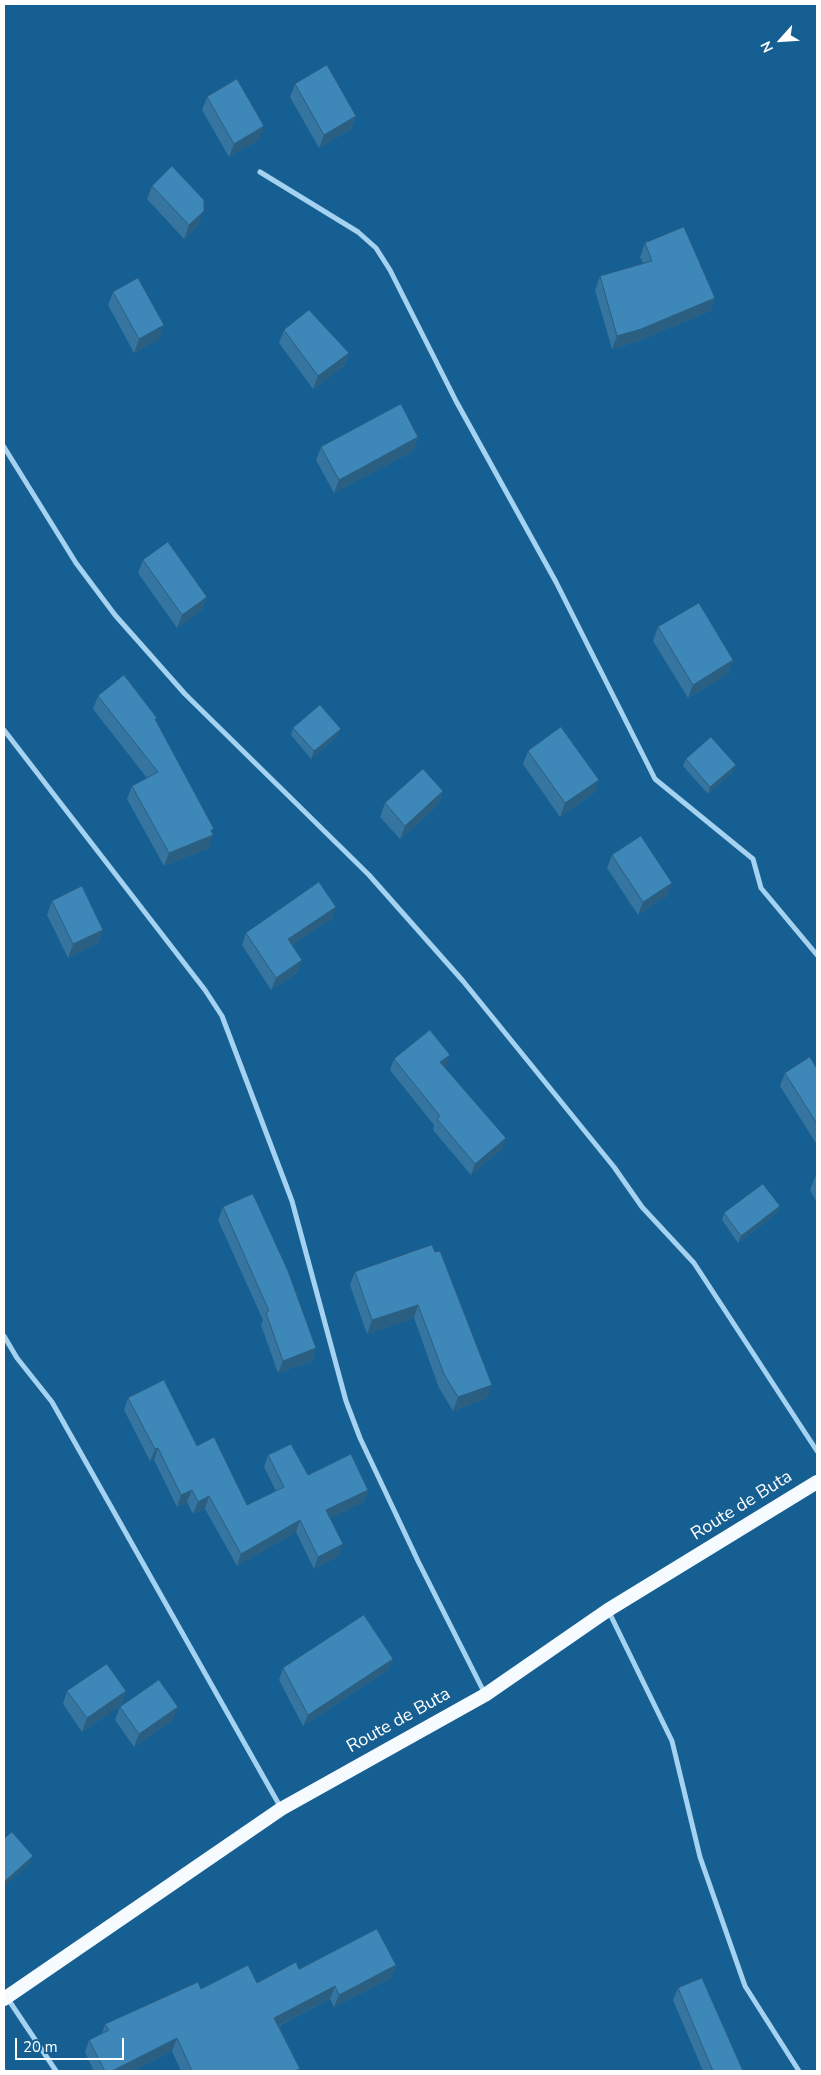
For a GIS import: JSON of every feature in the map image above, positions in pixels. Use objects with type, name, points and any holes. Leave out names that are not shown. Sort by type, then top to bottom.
[{"type":"highway","name":"Route de Buta","points":[[5,1998],[281,1809],[485,1695],[608,1610],[817,1482]]},
{"type":"street","points":[[260,172],[358,232],[376,248],[390,270],[456,401],[556,582],[655,779],[753,859],[762,888],[817,954]]},
{"type":"street","points":[[4,447],[76,563],[115,616],[185,694],[369,875],[463,981],[614,1167],[642,1207],[694,1263],[817,1451]]},
{"type":"street","points":[[4,730],[205,990],[222,1016],[292,1201],[346,1401],[357,1431],[418,1561],[485,1695]]},
{"type":"street","points":[[4,1336],[17,1358],[52,1402],[281,1809]]},
{"type":"street","points":[[608,1610],[672,1742],[700,1857],[745,1986],[799,2071]]},
{"type":"street","points":[[5,1998],[56,2071]]},
{"type":"building","points":[[327,65],[356,116],[324,135],[295,84]]},
{"type":"building","points":[[237,79],[264,126],[234,144],[207,97]]},
{"type":"building","points":[[172,166],[204,200],[204,211],[189,225],[152,186]]},
{"type":"building","points":[[684,227],[715,298],[641,329],[617,336],[600,276],[652,261],[645,243]]},
{"type":"building","points":[[138,278],[164,325],[139,339],[113,292]]},
{"type":"building","points":[[309,310],[349,353],[318,376],[284,330]]},
{"type":"building","points":[[401,404],[418,437],[339,480],[321,447]]},
{"type":"building","points":[[168,542],[207,597],[182,615],[143,560]]},
{"type":"building","points":[[699,603],[733,660],[693,685],[658,627]]},
{"type":"building","points":[[124,675],[157,718],[155,719],[214,829],[211,830],[213,835],[169,853],[132,786],[158,772],[98,696]]},
{"type":"building","points":[[320,705],[341,729],[314,751],[293,728]]},
{"type":"building","points":[[561,727],[599,780],[565,803],[528,751]]},
{"type":"building","points":[[711,737],[736,765],[710,787],[686,759]]},
{"type":"building","points":[[423,769],[443,791],[405,826],[385,803]]},
{"type":"building","points":[[641,836],[672,883],[643,902],[612,855]]},
{"type":"building","points":[[319,882],[336,907],[288,939],[302,960],[276,978],[246,933]]},
{"type":"building","points":[[82,886],[103,930],[73,944],[52,901]]},
{"type":"building","points":[[430,1030],[450,1055],[440,1062],[506,1138],[475,1164],[437,1119],[440,1116],[394,1059]]},
{"type":"building","points":[[810,1057],[817,1069],[817,1124],[785,1073]]},
{"type":"building","points":[[763,1184],[780,1206],[741,1236],[724,1213]]},
{"type":"building","points":[[253,1194],[288,1271],[316,1348],[283,1361],[266,1313],[269,1311],[223,1207]]},
{"type":"building","points":[[432,1245],[435,1252],[440,1251],[492,1385],[458,1397],[444,1374],[418,1305],[372,1320],[355,1272]]},
{"type":"building","points":[[164,1380],[197,1446],[214,1437],[247,1505],[284,1487],[268,1455],[291,1444],[308,1475],[351,1454],[368,1490],[326,1510],[343,1544],[318,1557],[300,1520],[241,1554],[209,1496],[198,1502],[192,1490],[181,1495],[158,1448],[155,1449],[128,1398]]},
{"type":"building","points":[[364,1615],[393,1659],[308,1715],[283,1668]]},
{"type":"building","points":[[107,1664],[126,1691],[87,1718],[67,1691]]},
{"type":"building","points":[[159,1680],[178,1707],[139,1734],[120,1707]]},
{"type":"building","points":[[12,1832],[33,1856],[4,1882],[4,1839]]},
{"type":"building","points":[[377,1929],[396,1965],[339,1995],[335,1986],[274,2018],[300,2069],[295,2071],[192,2071],[177,2038],[112,2071],[105,2071],[89,2040],[109,2030],[105,2024],[198,1982],[201,1989],[248,1965],[257,1983],[296,1962],[299,1969]]},
{"type":"building","points":[[702,1978],[743,2071],[713,2071],[678,1988]]}]
